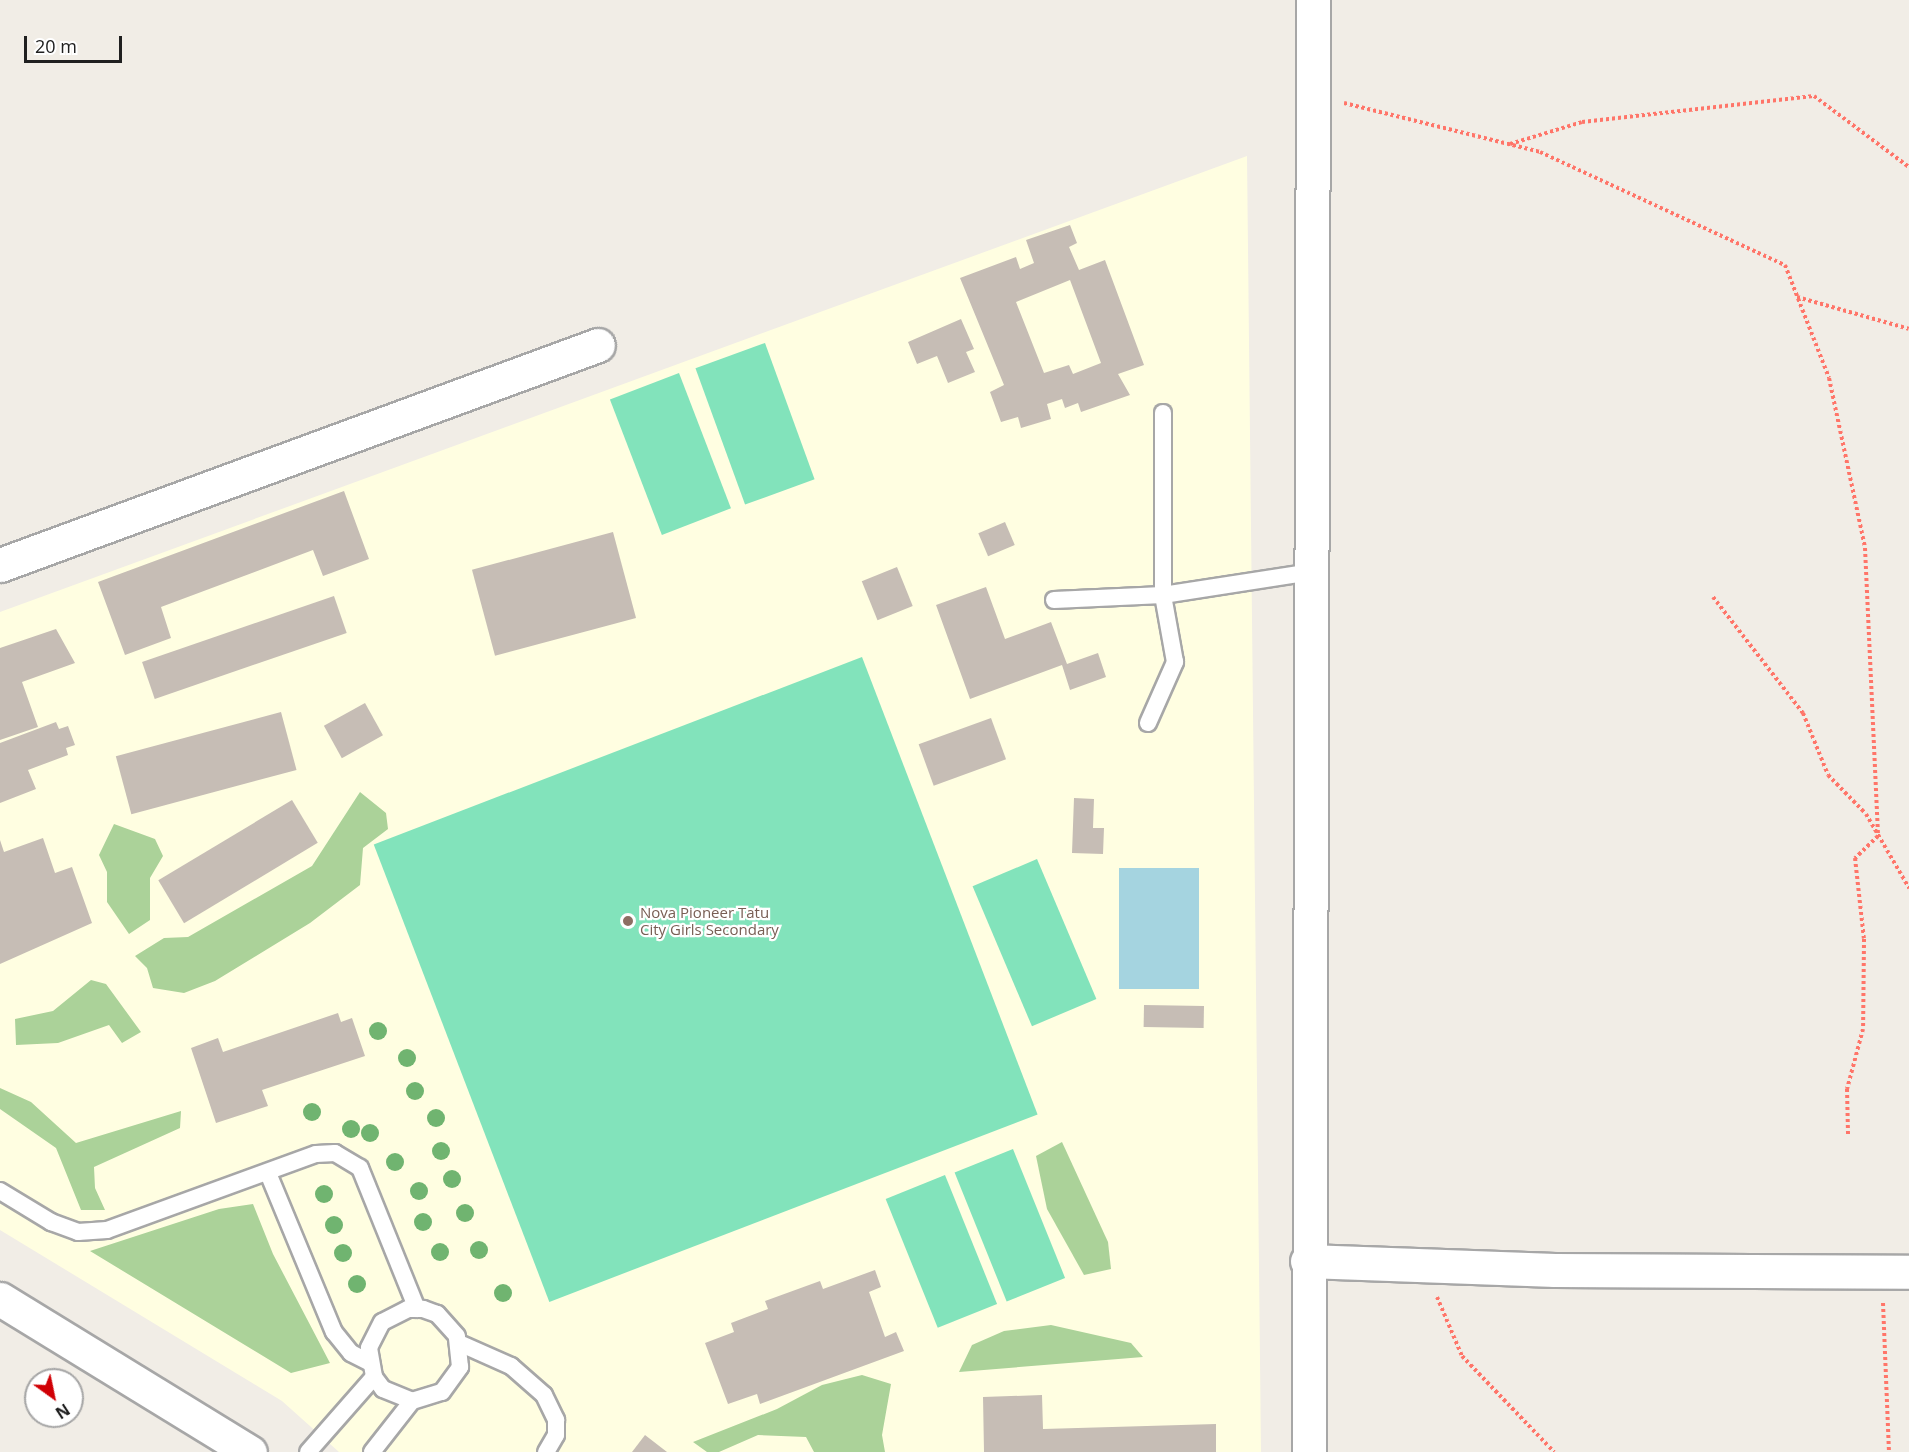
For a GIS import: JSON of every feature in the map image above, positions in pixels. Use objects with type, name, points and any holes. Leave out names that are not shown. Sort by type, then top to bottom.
[{"type":"street","points":[[1309,1452],[1307,1260],[1313,0]]},
{"type":"street","points":[[0,565],[598,345]]},
{"type":"street","points":[[1307,1260],[1424,1265],[1895,1272]]},
{"type":"street","points":[[0,1299],[250,1452]]},
{"type":"lane","points":[[1148,723],[1175,662],[1163,594],[1163,413]]},
{"type":"lane","points":[[1054,600],[1163,594],[1312,572]]},
{"type":"lane","points":[[0,1191],[78,1232],[107,1230],[315,1154],[351,1159],[360,1168],[417,1309]]},
{"type":"lane","points":[[268,1173],[334,1332],[351,1353],[397,1397],[412,1401],[442,1392],[453,1381],[460,1367],[459,1343]]},
{"type":"lane","points":[[308,1452],[371,1370],[371,1341],[382,1322],[417,1309],[437,1314],[459,1343],[511,1366],[544,1395],[556,1420],[556,1435],[546,1452]]},
{"type":"lane","points":[[372,1452],[412,1401]]},
{"type":"path","points":[[1510,144],[1582,122],[1814,96],[1909,167]]},
{"type":"path","points":[[1313,104],[1358,103],[1540,152],[1785,265],[1829,378],[1865,548],[1878,836],[1855,858],[1864,939],[1863,1029],[1847,1089],[1848,1134]]},
{"type":"path","points":[[1797,297],[1909,329]]},
{"type":"path","points":[[1713,597],[1803,713],[1828,775],[1866,814],[1909,888]]},
{"type":"path","points":[[1424,1265],[1462,1356],[1554,1452]]},
{"type":"path","points":[[1889,1452],[1895,1272]]},
{"type":"shaded area","name":"Nova Pioneer Tatu City Girls Secondary","points":[[1247,156],[1261,1452],[339,1452],[282,1401],[0,1230],[0,612]]},
{"type":"green space","points":[[765,343],[815,479],[745,505],[695,368]]},
{"type":"green space","points":[[679,373],[731,508],[662,535],[610,400]]},
{"type":"green space","points":[[862,657],[1038,1114],[549,1302],[374,844]]},
{"type":"green space","points":[[360,792],[386,813],[388,829],[363,848],[360,885],[310,923],[215,981],[184,993],[153,988],[147,968],[135,956],[164,938],[188,937],[312,866]]},
{"type":"green space","points":[[114,824],[155,839],[163,856],[150,878],[150,920],[129,934],[107,902],[107,872],[99,855]]},
{"type":"green space","points":[[1037,859],[1096,999],[1032,1026],[973,886]]},
{"type":"green space","points":[[91,980],[106,984],[141,1032],[122,1043],[109,1025],[58,1043],[16,1045],[15,1019],[53,1011]]},
{"type":"green space","points":[[0,1088],[31,1102],[76,1143],[181,1111],[180,1128],[94,1167],[95,1188],[105,1210],[81,1210],[56,1148],[0,1109]]},
{"type":"green space","points":[[1062,1142],[1108,1242],[1111,1269],[1084,1275],[1047,1209],[1036,1156]]},
{"type":"green space","points":[[1013,1149],[1065,1278],[1007,1301],[955,1173]]},
{"type":"green space","points":[[945,1175],[997,1304],[938,1328],[886,1199]]},
{"type":"green space","points":[[253,1204],[273,1254],[330,1363],[291,1373],[90,1251],[219,1209]]},
{"type":"green space","points":[[1051,1325],[1131,1343],[1143,1357],[959,1372],[972,1345],[1004,1331]]},
{"type":"green space","points":[[862,1375],[891,1384],[882,1435],[885,1452],[814,1452],[806,1437],[758,1435],[719,1452],[707,1452],[693,1442],[777,1409],[822,1385]]},
{"type":"water","points":[[1119,868],[1199,868],[1199,989],[1119,989]]},
{"type":"building","points":[[1070,225],[1077,243],[1069,247],[1079,270],[1105,260],[1144,365],[1118,374],[1130,395],[1081,412],[1078,403],[1065,408],[1062,399],[1047,404],[1051,419],[1021,428],[1018,417],[1001,422],[990,392],[1004,385],[960,278],[1016,257],[1020,269],[1034,263],[1026,240]],"holes":[[[1070,280],[1101,363],[1073,374],[1069,365],[1044,373],[1016,302]]]},
{"type":"building","points":[[961,319],[974,349],[966,352],[975,372],[948,383],[937,356],[917,364],[908,342]]},
{"type":"building","points":[[344,491],[369,559],[323,576],[313,550],[161,607],[171,638],[125,655],[98,582]]},
{"type":"building","points":[[1005,522],[1015,545],[988,556],[978,533]]},
{"type":"building","points":[[613,532],[636,618],[495,656],[472,570]]},
{"type":"building","points":[[897,567],[913,606],[878,620],[862,581]]},
{"type":"building","points":[[986,587],[1005,639],[1051,622],[1067,664],[1098,653],[1106,677],[1070,690],[1062,665],[970,699],[936,605]]},
{"type":"building","points":[[334,596],[347,633],[155,699],[142,662]]},
{"type":"building","points":[[56,629],[75,663],[22,682],[38,727],[0,740],[0,648]]},
{"type":"building","points":[[365,703],[383,735],[342,758],[324,726]]},
{"type":"building","points":[[281,712],[297,770],[131,814],[116,756]]},
{"type":"building","points":[[991,718],[1006,759],[934,786],[919,744]]},
{"type":"building","points":[[56,722],[59,729],[68,726],[75,745],[66,748],[68,755],[28,770],[36,789],[0,803],[0,743]]},
{"type":"building","points":[[1074,798],[1094,799],[1093,828],[1104,828],[1103,854],[1072,853]]},
{"type":"building","points":[[292,800],[318,843],[184,923],[158,880]]},
{"type":"building","points":[[43,838],[55,873],[72,867],[92,923],[0,964],[0,840],[4,852]]},
{"type":"building","points":[[1144,1005],[1204,1006],[1204,1028],[1144,1027]]},
{"type":"building","points":[[338,1013],[341,1022],[352,1018],[365,1056],[262,1090],[268,1106],[216,1123],[191,1048],[218,1038],[223,1052]]},
{"type":"building","points":[[875,1270],[881,1287],[869,1292],[885,1337],[896,1332],[904,1351],[760,1404],[757,1394],[728,1404],[705,1343],[734,1332],[731,1323],[768,1309],[765,1301],[820,1281],[823,1289]]},
{"type":"building","points":[[1042,1395],[1043,1429],[1216,1424],[1216,1452],[984,1452],[983,1397]]},
{"type":"building","points":[[645,1435],[667,1452],[632,1452]]},
{"type":"place","name":"Nova Pioneer Tatu City Girls Secondary","points":[[628,921]]}]
